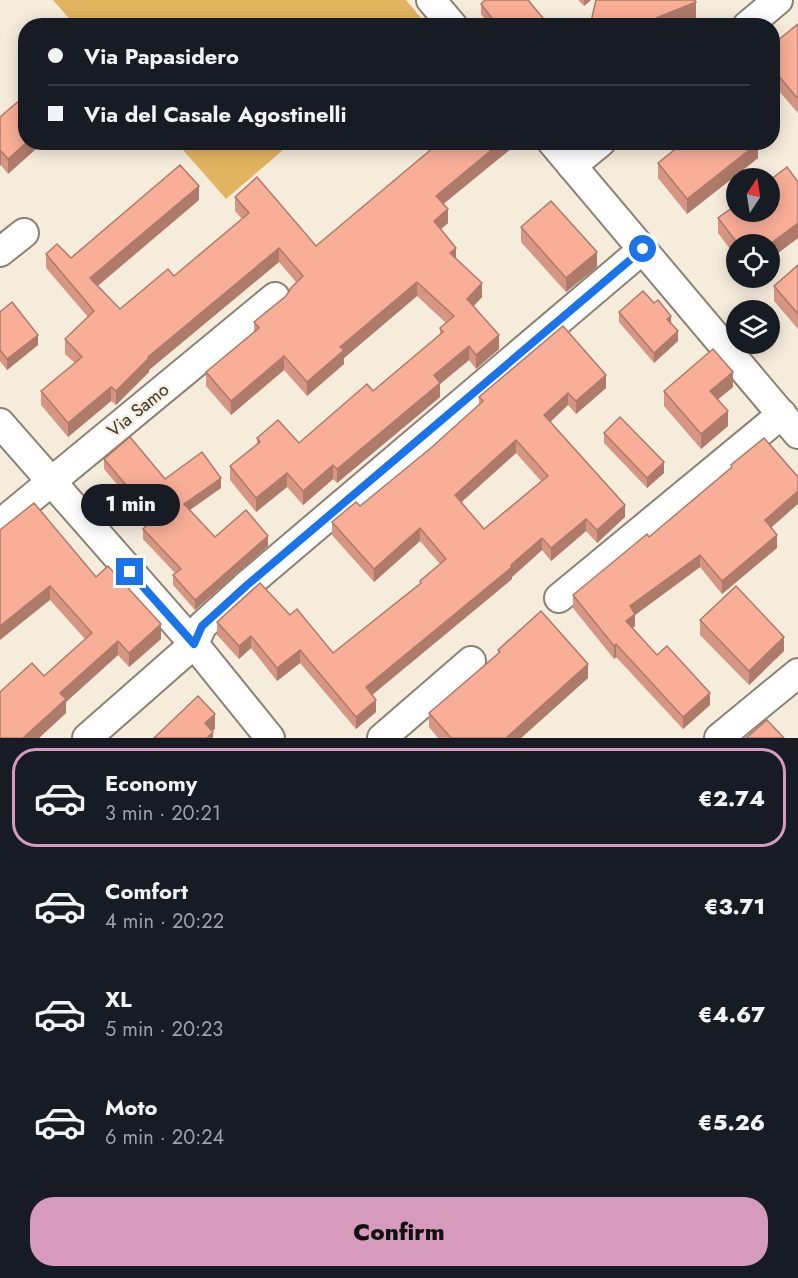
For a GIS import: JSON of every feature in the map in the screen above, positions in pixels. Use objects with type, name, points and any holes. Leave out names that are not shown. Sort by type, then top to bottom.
[{"type":"street","points":[[431,0],[446,18]]},
{"type":"street","points":[[757,18],[778,0]]},
{"type":"street","points":[[559,150],[790,424],[559,598]]},
{"type":"street","points":[[572,166],[591,150]]},
{"type":"street","points":[[0,252],[24,233]]},
{"type":"street","points":[[87,738],[194,644],[202,626],[246,586],[643,249]]},
{"type":"street","name":"Via Samo","points":[[0,524],[275,297]]},
{"type":"street","points":[[0,423],[194,644],[270,738]]},
{"type":"street","points":[[382,738],[471,661]]},
{"type":"street","points":[[719,738],[798,673]]},
{"type":"shaded area","points":[[53,0],[406,0],[421,18],[69,18]]},
{"type":"shaded area","points":[[183,150],[283,150],[226,199]]},
{"type":"building","points":[[485,0],[528,0],[543,18],[492,18],[481,4]]},
{"type":"building","points":[[596,0],[695,0],[696,2],[656,18],[592,18]]},
{"type":"building","points":[[798,24],[798,99],[780,78],[780,39]]},
{"type":"building","points":[[18,102],[18,150],[8,159],[0,152],[0,117]]},
{"type":"building","points":[[430,150],[491,150],[436,196],[448,209],[434,221],[456,248],[450,253],[482,283],[467,299],[499,335],[476,355],[469,346],[434,375],[440,383],[337,469],[333,465],[303,491],[287,473],[256,498],[230,466],[260,442],[257,438],[278,420],[299,443],[367,384],[373,391],[443,332],[440,328],[454,316],[417,282],[340,347],[344,350],[307,382],[284,356],[231,401],[206,372],[259,328],[254,322],[286,296],[303,276],[279,248],[148,357],[116,391],[111,387],[68,423],[41,391],[82,357],[65,339],[94,311],[46,254],[57,244],[71,258],[180,165],[199,186],[90,278],[120,309],[168,269],[174,276],[249,213],[235,197],[257,177],[316,246]]},
{"type":"building","points":[[674,150],[749,150],[726,168],[687,199],[658,163]]},
{"type":"building","points":[[787,167],[798,182],[798,223],[780,236],[780,234],[730,234],[718,218],[726,212],[726,222],[780,222],[780,172]]},
{"type":"building","points":[[551,201],[597,252],[566,278],[521,227]]},
{"type":"building","points":[[798,265],[798,314],[776,288],[780,288],[780,281]]},
{"type":"building","points":[[643,291],[654,303],[658,300],[671,316],[667,319],[678,331],[654,353],[619,312]]},
{"type":"building","points":[[12,302],[38,335],[7,359],[0,350],[0,312]]},
{"type":"building","points":[[563,326],[606,375],[576,401],[568,393],[544,415],[625,505],[597,530],[586,519],[551,548],[542,538],[511,565],[512,567],[366,687],[376,700],[356,717],[300,650],[277,668],[251,636],[239,646],[217,622],[260,583],[290,615],[297,609],[333,653],[421,583],[420,581],[446,559],[420,528],[374,569],[332,522],[356,502],[360,506],[432,447],[483,401],[479,397]],"holes":[[[516,440],[548,476],[484,529],[455,495]]]},
{"type":"building","points":[[713,349],[733,372],[710,391],[728,411],[701,434],[664,391]]},
{"type":"building","points":[[620,417],[664,462],[647,478],[604,433]]},
{"type":"building","points":[[130,437],[165,479],[202,452],[221,478],[184,504],[215,537],[246,510],[268,536],[195,600],[173,575],[181,569],[143,529],[154,518],[104,459]]},
{"type":"building","points":[[764,438],[798,477],[798,491],[765,520],[777,535],[722,581],[700,555],[630,606],[635,614],[626,621],[657,655],[667,646],[710,693],[683,717],[616,644],[614,646],[573,595],[647,534],[649,537]]},
{"type":"building","points":[[34,503],[96,577],[108,566],[161,624],[129,653],[118,641],[60,693],[66,699],[23,738],[0,738],[0,692],[32,663],[44,676],[92,633],[50,586],[0,626],[0,530]]},
{"type":"building","points":[[736,586],[784,637],[749,671],[700,620]]},
{"type":"building","points":[[541,611],[588,664],[506,738],[451,738],[429,713],[500,652],[498,650]]},
{"type":"building","points":[[198,696],[215,714],[205,723],[213,732],[209,738],[154,738]]},
{"type":"building","points":[[767,720],[784,738],[746,738]]},
{"type":"route","points":[[130,572],[194,644],[202,626],[246,586],[643,249]]}]
